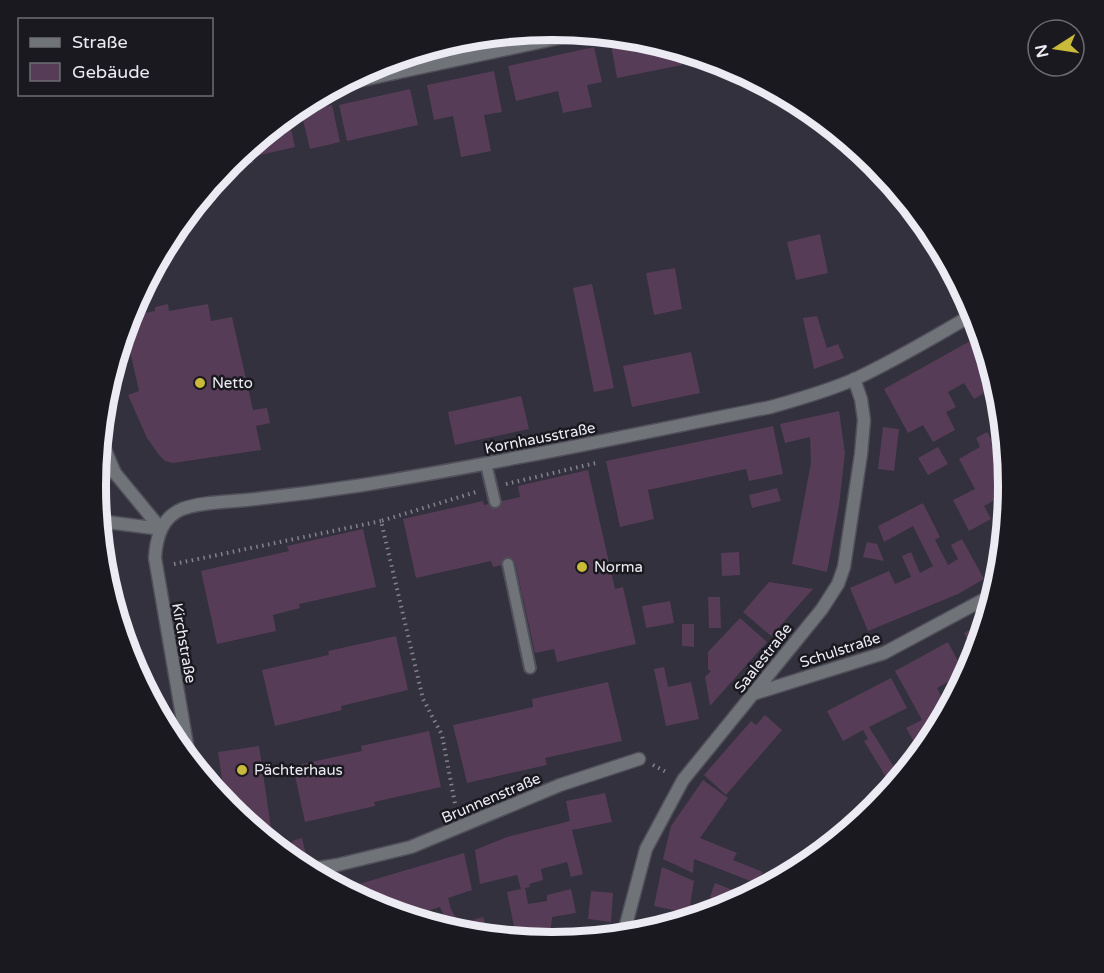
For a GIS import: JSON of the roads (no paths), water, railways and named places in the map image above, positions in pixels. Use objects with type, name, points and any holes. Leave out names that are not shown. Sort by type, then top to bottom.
[{"type":"street","points":[[373,78],[549,40]]},
{"type":"street","name":"Kornhausstraße","points":[[161,529],[182,509],[324,491],[486,464],[771,407],[813,395],[854,379],[965,319]]},
{"type":"street","name":"Saalestraße","points":[[626,926],[646,849],[683,780],[756,693],[830,597],[844,567],[864,420],[861,399],[854,379]]},
{"type":"street","points":[[107,455],[115,473],[161,529]]},
{"type":"street","points":[[108,522],[161,529]]},
{"type":"street","name":"Kirchstraße","points":[[161,529],[156,544],[156,568],[186,742]]},
{"type":"street","name":"Schulstraße","points":[[756,693],[884,653],[984,600]]},
{"type":"street","name":"Brunnenstraße","points":[[321,868],[411,847],[560,785],[639,759]]},
{"type":"lane","points":[[486,464],[495,502]]},
{"type":"lane","points":[[508,564],[530,668]]},
{"type":"place","name":"Netto","points":[[200,383]]},
{"type":"place","name":"Norma","points":[[582,567]]},
{"type":"place","name":"Pächterhaus","points":[[242,770]]}]
